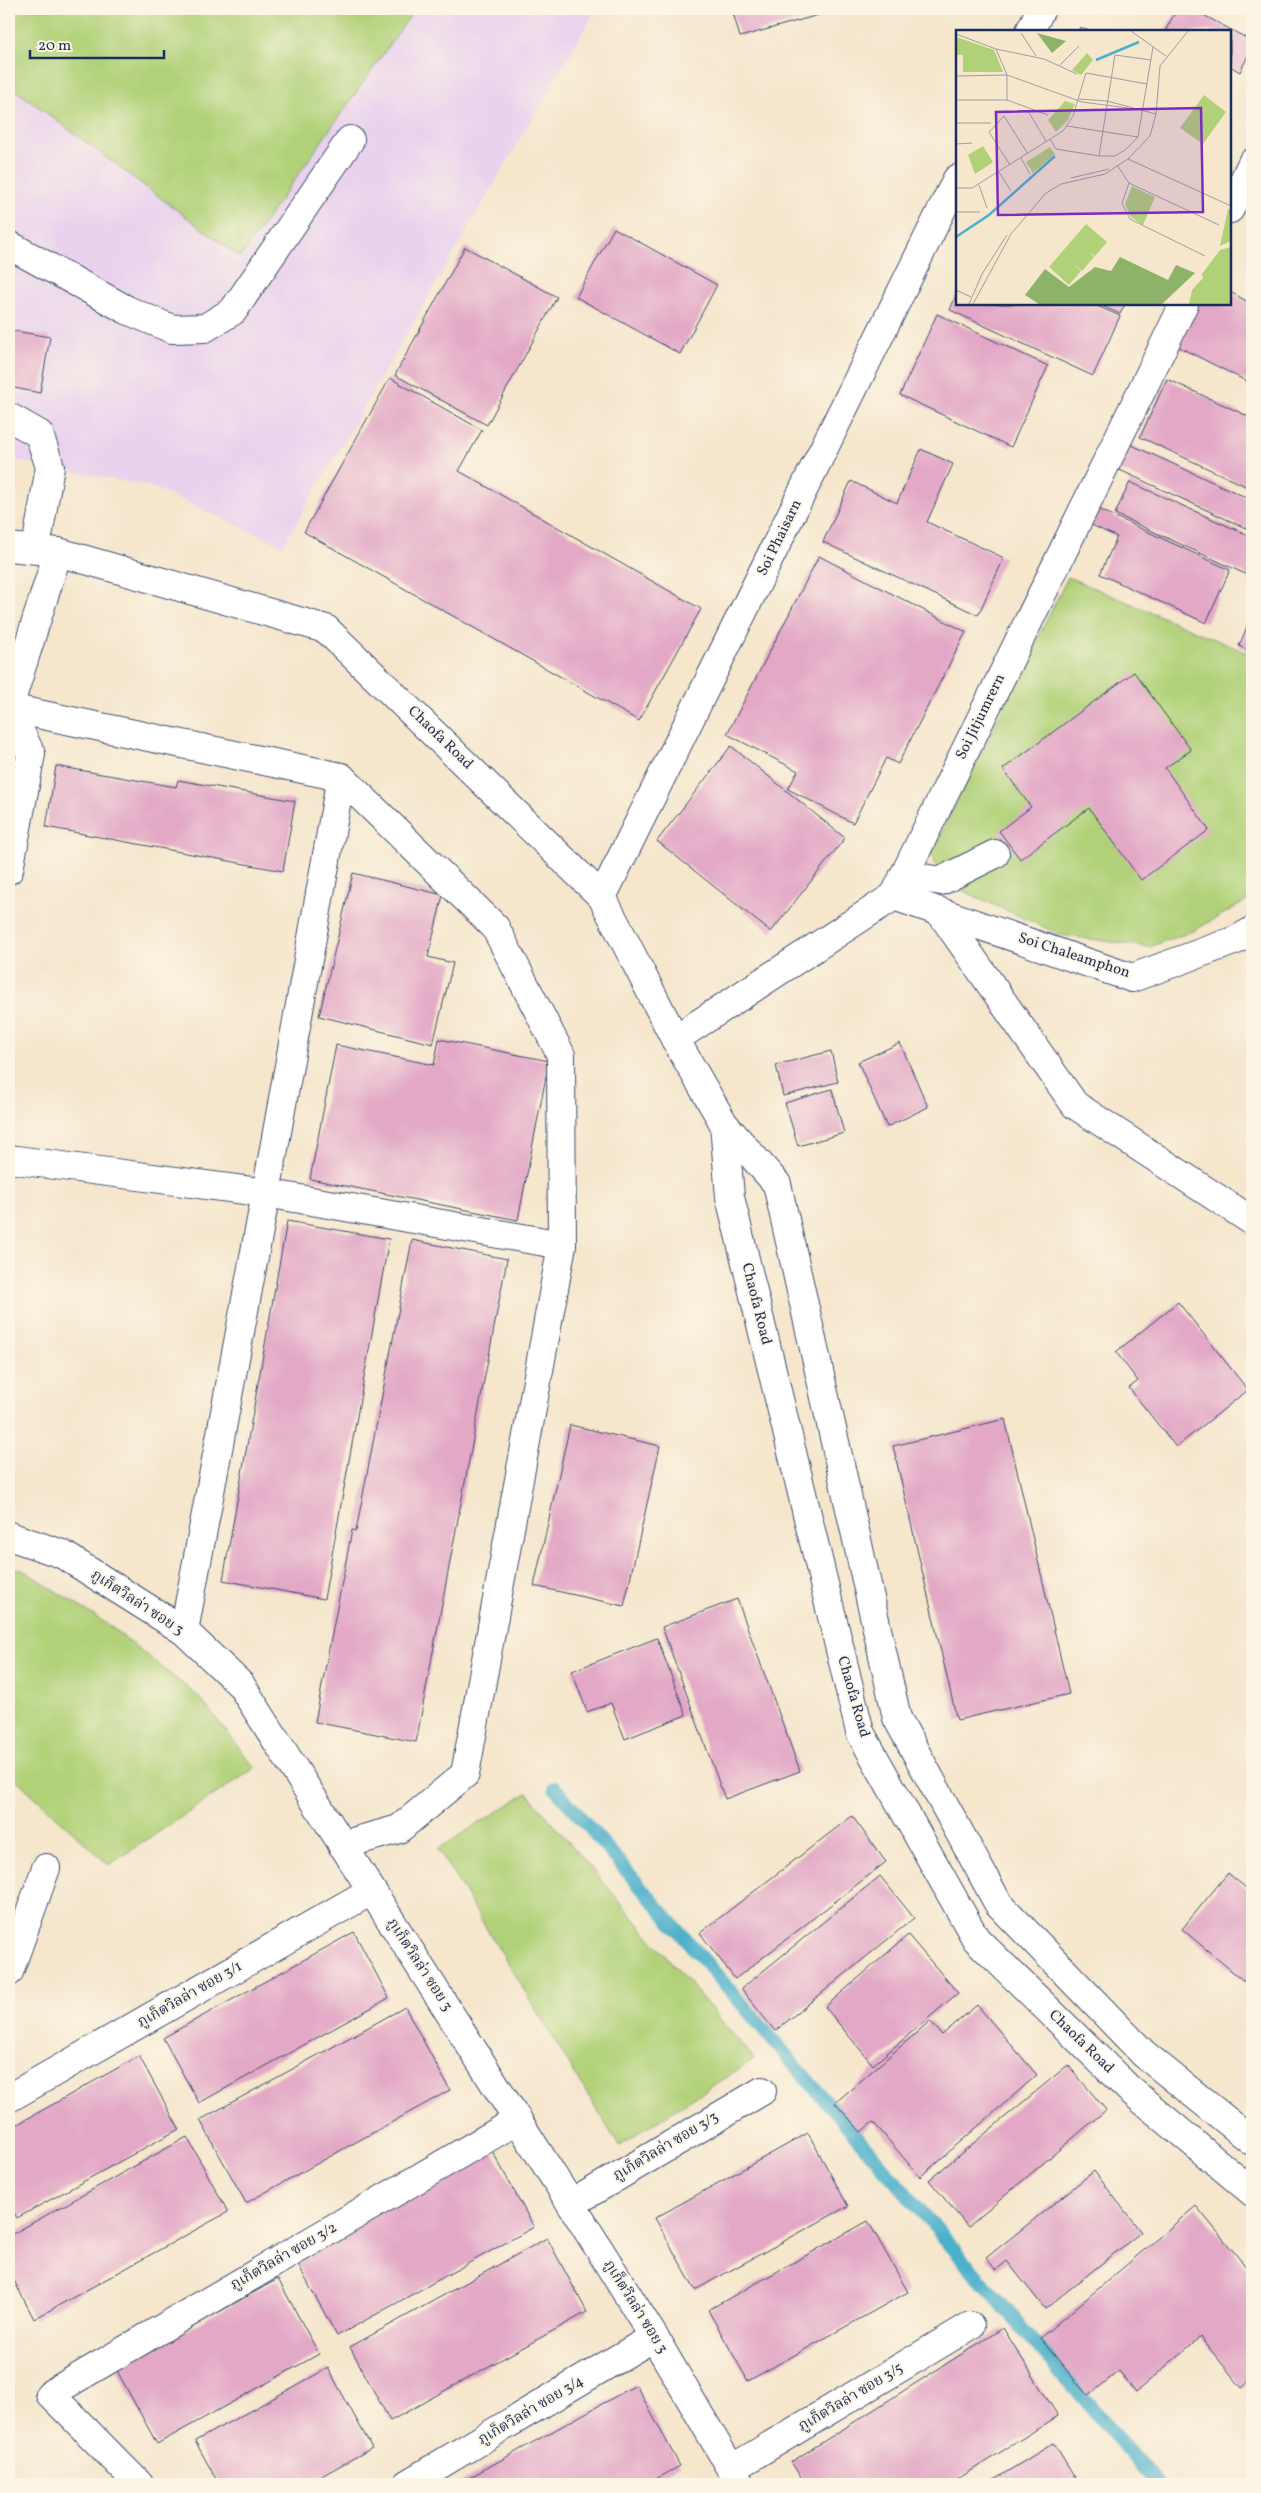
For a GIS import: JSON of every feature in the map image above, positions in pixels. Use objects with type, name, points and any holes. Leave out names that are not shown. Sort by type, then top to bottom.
[{"type":"street","points":[[1030,30],[1041,9]]},
{"type":"street","points":[[9,245],[127,310],[172,330],[205,328],[233,310],[350,140]]},
{"type":"street","points":[[1231,207],[1252,163]]},
{"type":"street","name":"Soi Phaisarn","points":[[602,897],[956,180]]},
{"type":"street","name":"Soi Jitjumrern","points":[[899,885],[1184,305]]},
{"type":"street","points":[[9,416],[39,434],[50,467],[47,550],[9,708],[31,754],[9,870]]},
{"type":"street","name":"Chaofa Road","points":[[9,547],[47,550],[326,630],[602,897],[675,1039],[724,1124],[777,1184],[897,1718],[998,1903],[1144,2054],[1252,2141]]},
{"type":"street","points":[[9,708],[341,777],[495,928],[561,1055],[562,1245],[465,1774],[399,1830],[342,1845]]},
{"type":"street","points":[[184,1631],[341,777]]},
{"type":"street","points":[[675,1039],[899,885],[941,880],[995,854]]},
{"type":"street","name":"Soi Chaleamphon","points":[[899,885],[940,912],[1132,978],[1236,940],[1252,931]]},
{"type":"street","points":[[940,912],[1075,1105],[1252,1221]]},
{"type":"street","name":"Chaofa Road","points":[[724,1124],[730,1197],[860,1732],[976,1939],[1129,2088],[1252,2192]]},
{"type":"street","points":[[9,1159],[266,1193],[562,1245]]},
{"type":"street","name":"ภูเก็ตวิลล่า ซอย 3","points":[[9,1536],[62,1554],[184,1631],[241,1686],[571,2204],[654,2337],[736,2477]]},
{"type":"street","points":[[9,1972],[46,1868]]},
{"type":"street","name":"ภูเก็ตวิลล่า ซอย 3/1","points":[[9,2098],[371,1891]]},
{"type":"street","name":"ภูเก็ตวิลล่า ซอย 3/3","points":[[571,2204],[762,2091]]},
{"type":"street","name":"ภูเก็ตวิลล่า ซอย 3/2","points":[[139,2484],[50,2394],[518,2120]]},
{"type":"street","name":"ภูเก็ตวิลล่า ซอย 3/5","points":[[736,2477],[970,2326]]},
{"type":"street","name":"ภูเก็ตวิลล่า ซอย 3/4","points":[[407,2484],[654,2337]]},
{"type":"shaded area","points":[[9,9],[596,9],[283,546],[152,487],[9,459]]},
{"type":"green space","points":[[9,9],[415,9],[240,257],[9,85]]},
{"type":"green space","points":[[1068,577],[1252,655],[1252,898],[1193,931],[1149,947],[1061,935],[941,881],[931,854]]},
{"type":"green space","points":[[9,1565],[26,1572],[110,1626],[199,1697],[255,1768],[109,1865],[9,1773]]},
{"type":"green space","points":[[527,1793],[754,2059],[619,2146],[438,1849]]},
{"type":"building","points":[[732,9],[840,9],[740,37]]},
{"type":"building","points":[[1177,9],[1192,9],[1252,41],[1252,47],[1240,72],[1231,67],[1231,30],[1166,30]]},
{"type":"building","points":[[614,228],[717,285],[680,354],[576,297]]},
{"type":"building","points":[[465,247],[557,297],[487,425],[395,375]]},
{"type":"building","points":[[1231,293],[1252,304],[1252,384],[1171,343],[1190,305],[1231,305]]},
{"type":"building","points":[[956,295],[956,305],[1094,305],[1120,316],[1093,376],[950,310]]},
{"type":"building","points":[[1100,305],[1124,305],[1120,314]]},
{"type":"building","points":[[937,314],[1048,366],[1011,447],[900,395]]},
{"type":"building","points":[[9,330],[50,337],[40,393],[9,387]]},
{"type":"building","points":[[390,378],[482,430],[459,471],[701,609],[639,721],[304,532]]},
{"type":"building","points":[[1167,379],[1252,418],[1252,489],[1140,437]]},
{"type":"building","points":[[1123,441],[1252,500],[1252,531],[1111,466]]},
{"type":"building","points":[[921,449],[953,464],[927,522],[1004,558],[978,615],[823,542],[851,481],[897,503]]},
{"type":"building","points":[[1130,482],[1252,537],[1252,577],[1115,514]]},
{"type":"building","points":[[1090,505],[1230,570],[1206,623],[1100,574],[1117,537],[1083,521]]},
{"type":"building","points":[[819,556],[966,632],[898,764],[886,758],[853,823],[788,789],[798,771],[727,734]]},
{"type":"building","points":[[1252,615],[1252,652],[1239,646]]},
{"type":"building","points":[[1134,672],[1191,750],[1165,768],[1209,830],[1141,880],[1089,808],[1020,859],[999,831],[1031,807],[1003,769]]},
{"type":"building","points":[[731,746],[845,838],[771,932],[657,841]]},
{"type":"building","points":[[56,766],[176,787],[178,780],[295,801],[283,871],[46,827]]},
{"type":"building","points":[[353,873],[443,895],[428,957],[453,963],[433,1044],[319,1016]]},
{"type":"building","points":[[439,1039],[549,1061],[518,1220],[310,1179],[336,1045],[434,1065]]},
{"type":"building","points":[[900,1043],[928,1107],[887,1127],[858,1062]]},
{"type":"building","points":[[831,1051],[838,1082],[783,1096],[776,1065]]},
{"type":"building","points":[[832,1089],[844,1133],[798,1146],[785,1103]]},
{"type":"building","points":[[287,1221],[389,1239],[324,1599],[223,1580]]},
{"type":"building","points":[[412,1240],[507,1259],[416,1742],[315,1722],[352,1530],[356,1531]]},
{"type":"building","points":[[1178,1302],[1248,1390],[1176,1447],[1129,1388],[1138,1381],[1116,1352]]},
{"type":"building","points":[[1005,1419],[1069,1694],[957,1720],[893,1446]]},
{"type":"building","points":[[570,1425],[660,1446],[624,1606],[534,1586]]},
{"type":"building","points":[[737,1599],[800,1771],[725,1799],[662,1627]]},
{"type":"building","points":[[657,1638],[686,1715],[625,1739],[611,1703],[587,1712],[572,1671]]},
{"type":"building","points":[[852,1816],[886,1862],[735,1979],[700,1933]]},
{"type":"building","points":[[1228,1873],[1252,1893],[1252,1988],[1182,1929]]},
{"type":"building","points":[[880,1876],[914,1918],[775,2031],[741,1989]]},
{"type":"building","points":[[354,1932],[389,1998],[199,2103],[163,2038]]},
{"type":"building","points":[[908,1935],[958,1993],[873,2065],[825,2007]]},
{"type":"building","points":[[977,2005],[1037,2075],[920,2177],[873,2122],[861,2132],[835,2103],[930,2021],[942,2035]]},
{"type":"building","points":[[405,2007],[450,2090],[246,2203],[200,2120]]},
{"type":"building","points":[[139,2056],[179,2129],[17,2218],[9,2204],[9,2129]]},
{"type":"building","points":[[1068,2065],[1106,2110],[968,2227],[929,2180]]},
{"type":"building","points":[[808,2133],[848,2206],[695,2290],[655,2218]]},
{"type":"building","points":[[187,2137],[228,2212],[34,2319],[9,2271],[9,2236]]},
{"type":"building","points":[[490,2147],[534,2227],[337,2336],[293,2256]]},
{"type":"building","points":[[1094,2171],[1141,2232],[1045,2309],[1007,2261],[996,2270],[986,2258]]},
{"type":"building","points":[[1196,2206],[1252,2274],[1252,2379],[1242,2388],[1200,2337],[1136,2392],[1119,2371],[1088,2396],[1040,2338]]},
{"type":"building","points":[[868,2221],[908,2292],[748,2381],[708,2310]]},
{"type":"building","points":[[547,2238],[587,2312],[390,2421],[350,2347]]},
{"type":"building","points":[[278,2279],[319,2354],[157,2444],[116,2369]]},
{"type":"building","points":[[1003,2328],[1058,2416],[950,2484],[805,2484],[791,2462]]},
{"type":"building","points":[[328,2368],[372,2448],[307,2484],[219,2484],[195,2441]]},
{"type":"building","points":[[636,2385],[680,2466],[647,2484],[458,2484]]},
{"type":"building","points":[[1054,2443],[1079,2484],[987,2484]]},
{"type":"building","points":[[9,2482],[93,2482],[93,2484],[9,2484]]},
{"type":"waterway","points":[[555,1788],[1157,2484]]}]
